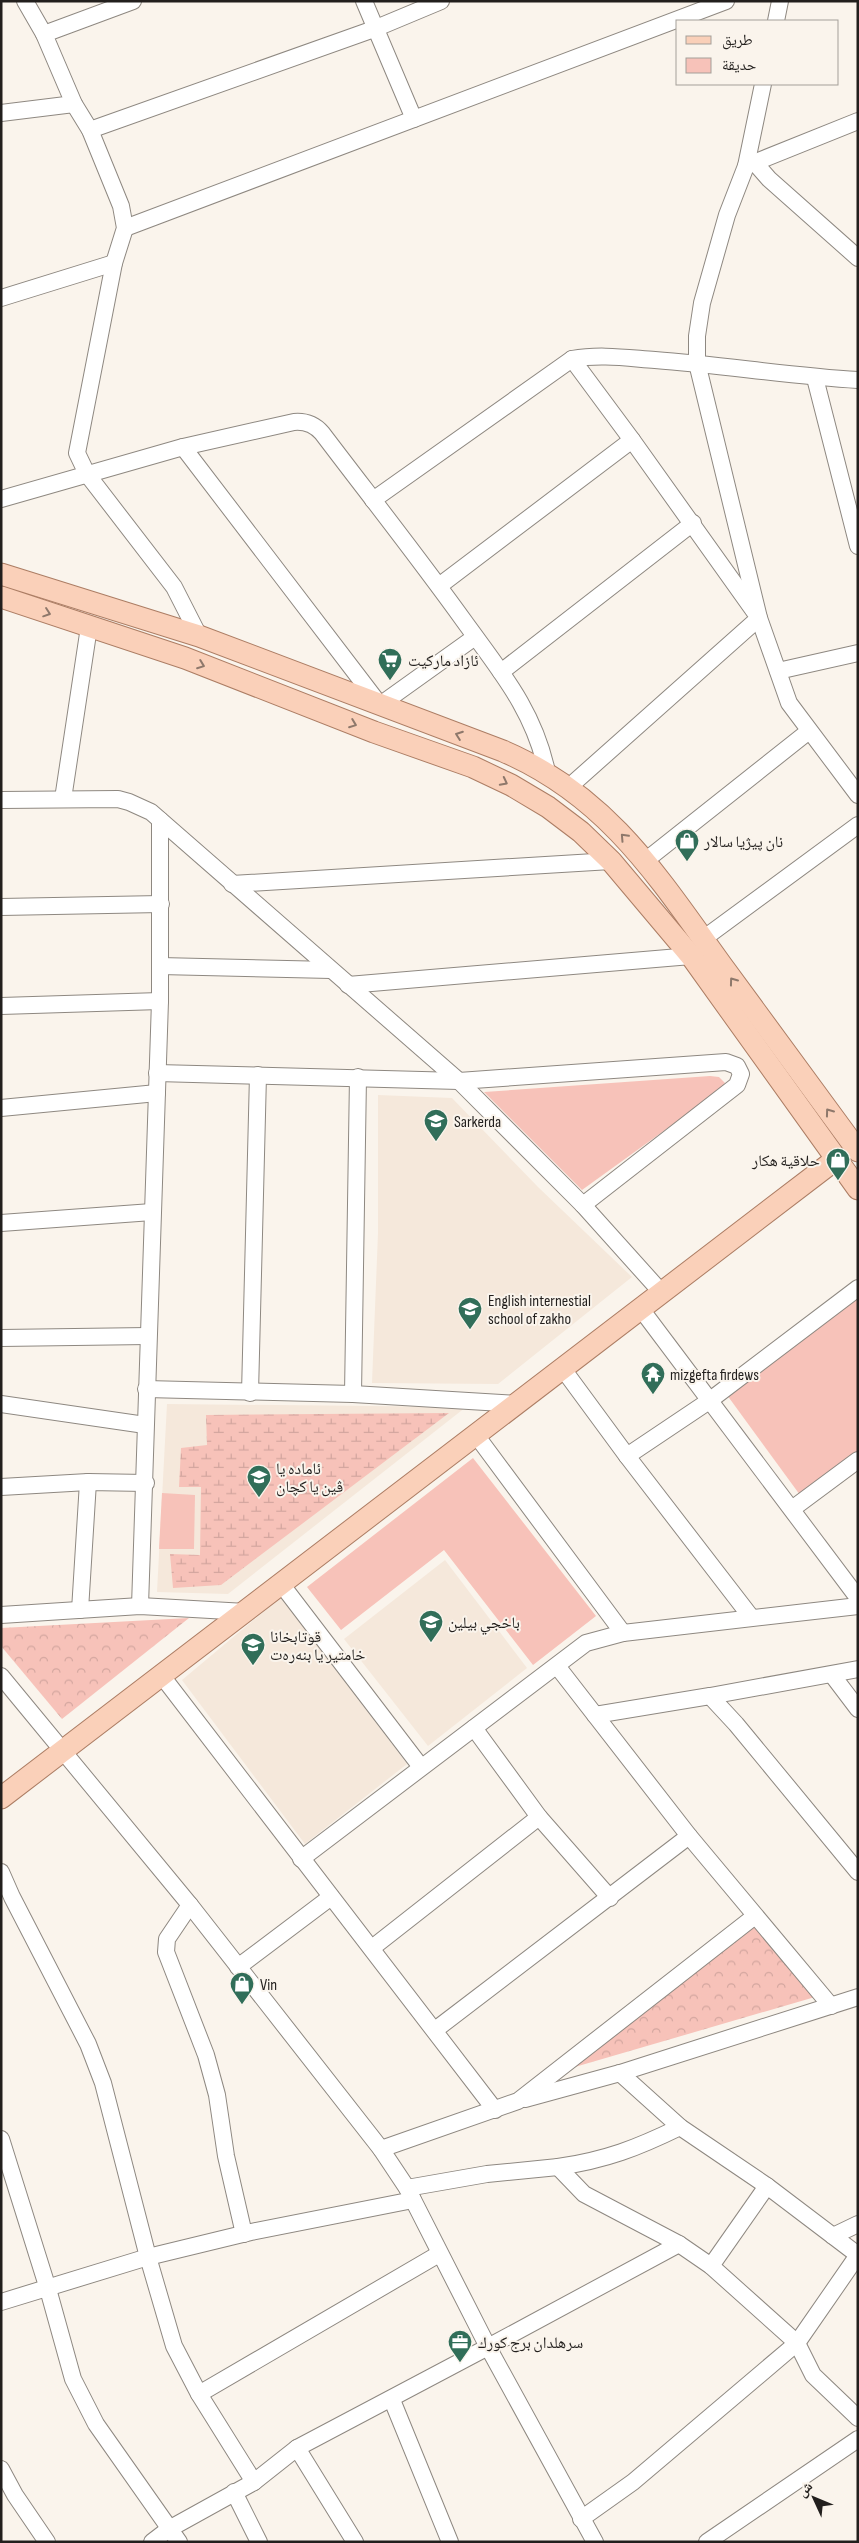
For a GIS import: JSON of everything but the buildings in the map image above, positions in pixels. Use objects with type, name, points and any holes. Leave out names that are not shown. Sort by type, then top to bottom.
[{"type":"main road","points":[[1,574],[199,636],[502,751],[547,772],[568,787],[609,821],[645,861],[697,948],[835,1160],[858,1189]]},
{"type":"main road","points":[[1,597],[185,658],[374,732],[492,775],[548,807],[580,832],[611,861],[697,948],[857,1150]]},
{"type":"main road","points":[[136,642],[140,618]]},
{"type":"main road","points":[[1,1798],[64,1752],[835,1160]]},
{"type":"street","points":[[25,1],[44,34],[74,104],[90,130],[121,206],[124,228],[114,263],[77,454],[87,474],[174,588],[199,636]]},
{"type":"street","points":[[44,34],[133,1]]},
{"type":"street","points":[[364,1],[374,29],[414,119]]},
{"type":"street","points":[[90,130],[374,29],[441,1]]},
{"type":"street","points":[[124,228],[726,1]]},
{"type":"street","points":[[776,20],[780,1]]},
{"type":"street","points":[[763,85],[750,165],[726,216],[702,303],[697,336],[697,363],[759,618],[789,704],[858,795]]},
{"type":"street","points":[[1,113],[74,104]]},
{"type":"street","points":[[750,165],[858,121]]},
{"type":"street","points":[[750,165],[858,258]]},
{"type":"street","points":[[1,298],[114,263]]},
{"type":"street","points":[[373,500],[572,360],[592,355],[697,363],[815,378],[858,380]]},
{"type":"street","points":[[572,360],[693,523],[759,618]]},
{"type":"street","points":[[815,378],[858,546]]},
{"type":"street","points":[[1,499],[183,446],[294,422],[304,422],[322,433],[439,586],[517,695],[530,719],[547,772]]},
{"type":"street","points":[[439,586],[632,440]]},
{"type":"street","points":[[183,446],[380,705],[475,637]]},
{"type":"street","points":[[501,672],[693,523]]},
{"type":"street","points":[[568,787],[759,618]]},
{"type":"street","points":[[64,799],[89,627]]},
{"type":"street","points":[[778,671],[858,654]]},
{"type":"street","points":[[645,861],[809,731]]},
{"type":"street","points":[[1,800],[118,799],[140,806],[160,820],[459,1081],[583,1205],[662,1293]]},
{"type":"street","points":[[140,1606],[146,1483],[146,1389],[160,1001],[162,904],[160,820]]},
{"type":"street","points":[[348,985],[697,948],[858,825]]},
{"type":"street","points":[[232,884],[611,861]]},
{"type":"street","points":[[1,907],[162,904]]},
{"type":"street","points":[[160,966],[331,970]]},
{"type":"street","points":[[1,1006],[160,1001]]},
{"type":"street","points":[[157,1073],[459,1081],[726,1062],[737,1066],[741,1074],[738,1085],[583,1205]]},
{"type":"street","points":[[250,1393],[258,1075]]},
{"type":"street","points":[[353,1394],[358,1077]]},
{"type":"street","points":[[1,1108],[156,1093]]},
{"type":"street","points":[[835,1160],[857,1150]]},
{"type":"street","points":[[1,1223],[152,1212]]},
{"type":"street","points":[[626,1456],[709,1401],[858,1288]]},
{"type":"street","points":[[641,1309],[858,1598]]},
{"type":"street","points":[[1,1338],[148,1336]]},
{"type":"street","points":[[563,1369],[626,1456],[751,1617]]},
{"type":"street","points":[[146,1389],[353,1394],[517,1404]]},
{"type":"street","points":[[1,1404],[145,1425]]},
{"type":"street","points":[[476,1435],[623,1632]]},
{"type":"street","points":[[792,1509],[858,1460]]},
{"type":"street","points":[[1,1487],[88,1482],[146,1483]]},
{"type":"street","points":[[80,1610],[88,1482]]},
{"type":"street","points":[[282,1585],[421,1767]]},
{"type":"street","points":[[1,1615],[140,1606],[246,1612]]},
{"type":"street","points":[[301,1859],[586,1643],[623,1632],[858,1606]]},
{"type":"street","points":[[557,1666],[689,1836],[831,2006]]},
{"type":"street","points":[[595,1714],[833,1676],[858,1670]]},
{"type":"street","points":[[1,1676],[190,1905],[381,2149],[410,2194],[488,2347],[595,2542]]},
{"type":"street","points":[[162,1676],[495,2110]]},
{"type":"street","points":[[833,1676],[858,1709]]},
{"type":"street","points":[[710,1696],[736,1724],[858,1872]]},
{"type":"street","points":[[474,1728],[539,1816],[610,1898]]},
{"type":"street","points":[[372,1948],[539,1816]]},
{"type":"street","points":[[435,2030],[689,1836]]},
{"type":"street","points":[[1,1872],[88,2044],[103,2083],[148,2258],[174,2346],[199,2394],[254,2482]]},
{"type":"street","points":[[238,1967],[331,1897]]},
{"type":"street","points":[[190,1905],[167,1940],[166,1952],[206,2055],[217,2095],[226,2156],[244,2234]]},
{"type":"street","points":[[518,2101],[755,1916]]},
{"type":"street","points":[[381,2149],[518,2101],[620,2073],[858,1998]]},
{"type":"street","points":[[581,2519],[633,2482],[797,2343],[858,2255],[767,2186],[680,2127],[620,2073]]},
{"type":"street","points":[[1,2302],[148,2258],[487,2174],[582,2164],[633,2150],[680,2127]]},
{"type":"street","points":[[1,2139],[48,2289],[73,2379],[96,2424],[174,2536]]},
{"type":"street","points":[[558,2167],[584,2194],[679,2244],[711,2266],[797,2343],[814,2375],[858,2418]]},
{"type":"street","points":[[711,2266],[767,2186]]},
{"type":"street","points":[[833,2236],[858,2224]]},
{"type":"street","points":[[152,2542],[174,2536],[234,2492],[254,2482],[297,2448],[392,2400],[679,2244]]},
{"type":"street","points":[[199,2394],[439,2254]]},
{"type":"street","points":[[392,2400],[450,2542]]},
{"type":"street","points":[[707,2542],[858,2439]]},
{"type":"street","points":[[297,2448],[355,2542]]},
{"type":"street","points":[[1,2469],[15,2495],[47,2542]]},
{"type":"street","points":[[234,2492],[259,2542]]},
{"type":"shaded area","name":"English internestial school of zakho","points":[[378,1095],[452,1098],[538,1187],[632,1277],[498,1384],[372,1383],[378,1233]]},
{"type":"shaded area","points":[[167,1404],[466,1407],[228,1594],[157,1592]]},
{"type":"shaded area","points":[[445,1560],[527,1668],[428,1746],[344,1639]]},
{"type":"shaded area","points":[[281,1597],[407,1764],[305,1844],[182,1680]]},
{"type":"green space","points":[[710,1076],[719,1077],[725,1083],[719,1091],[582,1190],[484,1092]]},
{"type":"green space","points":[[858,1295],[858,1452],[800,1495],[727,1395]]},
{"type":"green space","points":[[449,1413],[221,1585],[173,1588],[170,1554],[200,1555],[201,1487],[179,1487],[181,1448],[207,1445],[206,1415]]},
{"type":"green space","points":[[473,1458],[596,1616],[533,1665],[444,1550],[341,1630],[307,1587]]},
{"type":"green space","points":[[162,1493],[195,1495],[194,1549],[159,1549]]},
{"type":"green space","points":[[189,1618],[62,1719],[1,1646],[1,1628]]},
{"type":"green space","points":[[757,1925],[815,1997],[568,2069]]},
{"type":"place","name":"ئازاد ماركيت","points":[[390,681]]},
{"type":"place","name":"نان پيژيا سالار","points":[[687,862]]},
{"type":"place","name":"Sarkerda","points":[[436,1142]]},
{"type":"place","name":"حلاقية هكار","points":[[838,1181]]},
{"type":"place","name":"English internestial school of zakho","points":[[470,1330]]},
{"type":"place","name":"mizgefta firdews","points":[[653,1395]]},
{"type":"place","name":"ئاماده یا ڤین یا کچان","points":[[259,1498]]},
{"type":"place","name":"باخجي بيلين","points":[[431,1643]]},
{"type":"place","name":"قوتابخانا خامتیر یا بنەرەت","points":[[253,1666]]},
{"type":"place","name":"Vin","points":[[242,2005]]},
{"type":"place","name":"سرهلدان برج كورك","points":[[460,2363]]}]
